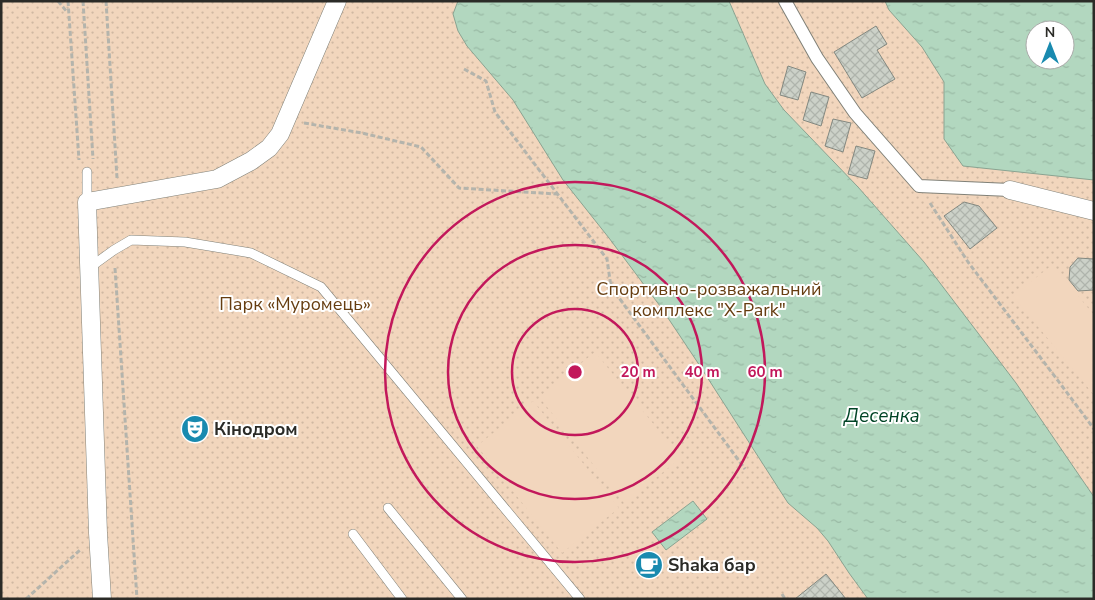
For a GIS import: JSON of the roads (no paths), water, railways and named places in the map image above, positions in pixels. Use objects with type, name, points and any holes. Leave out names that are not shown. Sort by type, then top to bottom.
[{"type":"street","points":[[102,599],[98,533],[87,202],[217,179],[251,161],[269,148],[280,134],[337,1]]},
{"type":"street","points":[[785,1],[816,58],[855,113],[919,186],[1010,190],[1094,211]]},
{"type":"lane","points":[[87,172],[87,202]]},
{"type":"lane","points":[[89,268],[131,240],[185,242],[251,253],[321,287],[580,599]]},
{"type":"lane","points":[[388,508],[462,599]]},
{"type":"lane","points":[[353,534],[402,599]]},
{"type":"water","name":"Десенка","points":[[458,1],[729,1],[765,84],[784,110],[858,187],[924,262],[1016,383],[1094,497],[1094,599],[868,599],[828,541],[817,528],[788,503],[660,306],[563,180],[513,100],[467,46],[458,31],[453,14]]},
{"type":"water","points":[[885,1],[1094,1],[1094,180],[963,166],[944,139],[944,82],[922,47],[889,10]]},
{"type":"water","points":[[693,501],[707,519],[666,550],[652,532]]},
{"type":"place","name":"Кінодром","points":[[195,429]]},
{"type":"place","name":"Shaka бар","points":[[649,565]]},
{"type":"park label","name":"Спортивно-розважальний комплекс \"Х-Park\"","points":[[709,299]]},
{"type":"park label","name":"Парк «Муромець»","points":[[295,304]]}]
